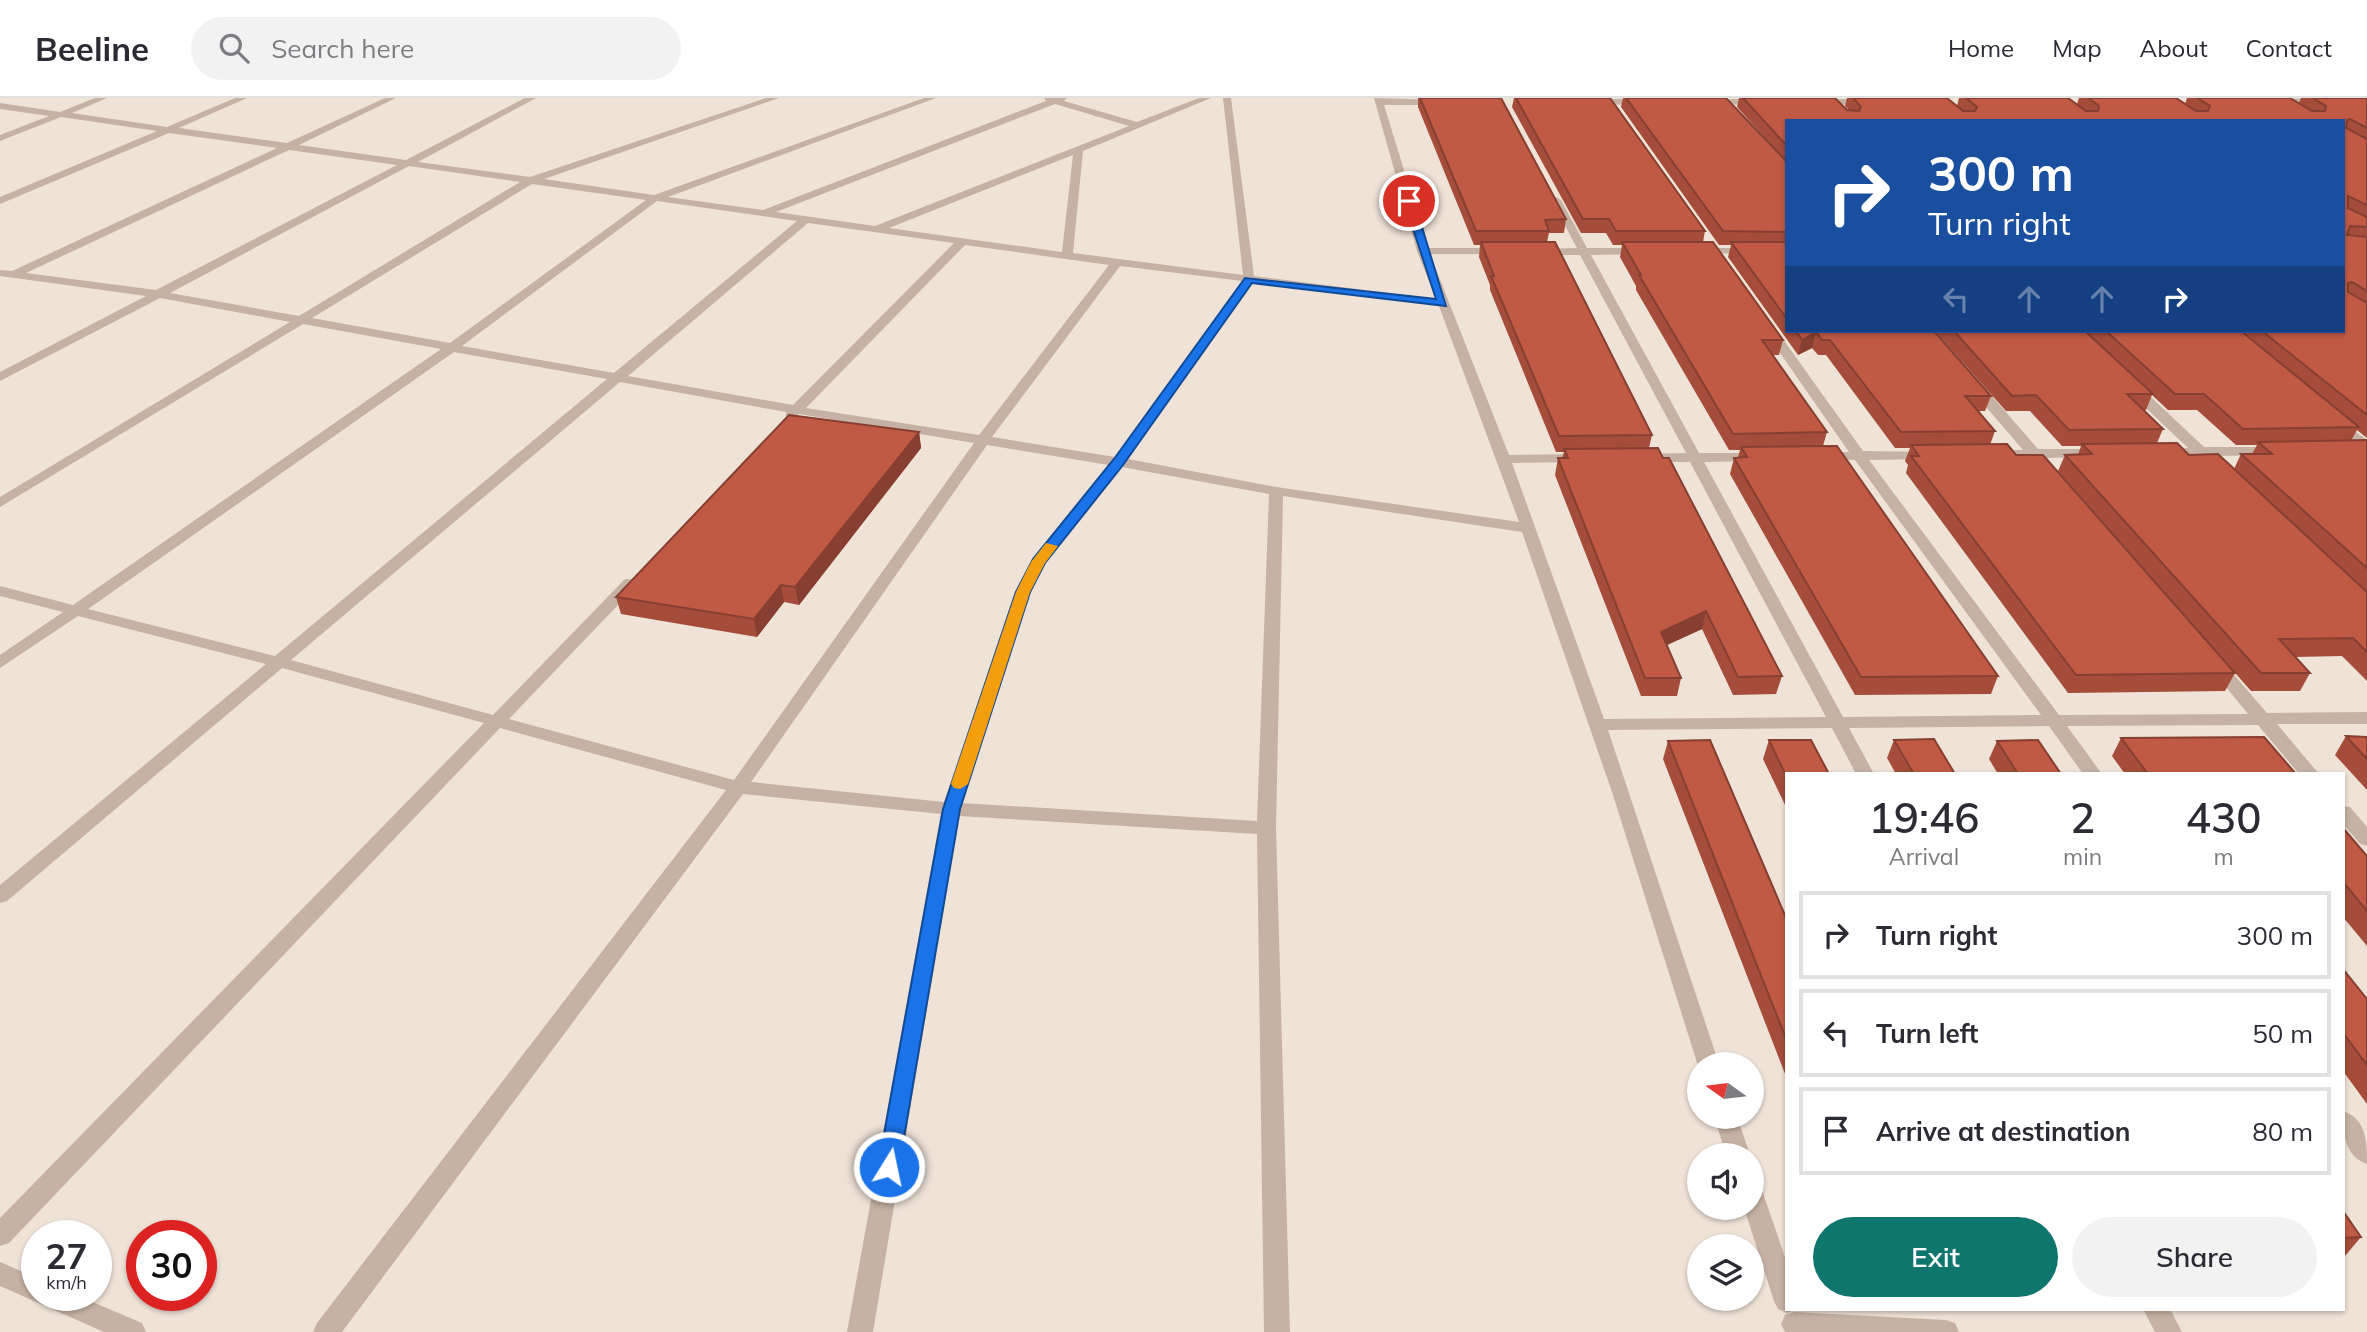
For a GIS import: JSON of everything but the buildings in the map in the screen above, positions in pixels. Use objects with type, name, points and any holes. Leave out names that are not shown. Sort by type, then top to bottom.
[{"type":"street","points":[[0,138],[103,98]]},
{"type":"street","points":[[0,201],[243,98]]},
{"type":"street","points":[[0,281],[7,274],[392,98]]},
{"type":"street","points":[[0,377],[532,98]]},
{"type":"street","points":[[0,503],[529,181],[775,98]]},
{"type":"street","points":[[0,663],[454,346],[655,198],[932,98]]},
{"type":"street","points":[[1043,98],[1059,100],[1139,126]]},
{"type":"street","points":[[876,229],[1207,98]]},
{"type":"street","points":[[860,1332],[951,809],[1023,592],[1038,562],[1119,462],[1249,280],[1227,98]]},
{"type":"street","points":[[2264,99],[2367,99]]},
{"type":"street","points":[[2277,99],[2296,110]]},
{"type":"street","points":[[764,213],[1059,100]]},
{"type":"street","points":[[1448,102],[1379,100],[1423,251],[1504,459],[1597,725],[1704,1052]]},
{"type":"street","points":[[1722,100],[1733,112]]},
{"type":"street","points":[[1830,100],[1842,111]]},
{"type":"street","points":[[1583,102],[1660,102]]},
{"type":"street","points":[[1699,102],[1778,102]]},
{"type":"street","points":[[1805,102],[1887,102]]},
{"type":"street","points":[[0,106],[1116,263],[1443,303]]},
{"type":"street","points":[[1067,256],[1078,151]]},
{"type":"street","points":[[1546,183],[1864,772]]},
{"type":"street","points":[[0,896],[806,219]]},
{"type":"street","points":[[777,430],[963,241]]},
{"type":"street","points":[[1423,251],[1662,251]]},
{"type":"street","points":[[1688,251],[1785,251]]},
{"type":"street","points":[[326,1332],[738,786],[983,439],[1116,263]]},
{"type":"street","points":[[7,274],[158,295],[454,346],[796,410],[983,439],[1276,491],[1528,528]]},
{"type":"street","points":[[1763,319],[1858,456],[2092,772]]},
{"type":"street","points":[[1963,372],[2053,475]]},
{"type":"street","points":[[2122,377],[2220,470]]},
{"type":"street","points":[[2326,414],[2362,449]]},
{"type":"street","points":[[2145,453],[2298,451]]},
{"type":"street","points":[[1981,454],[2118,453]]},
{"type":"street","points":[[1804,456],[1940,455]]},
{"type":"street","points":[[1628,458],[1777,457]]},
{"type":"street","points":[[1504,459],[1600,458]]},
{"type":"street","points":[[1276,491],[1266,828],[1277,1332]]},
{"type":"street","points":[[0,1236],[641,571]]},
{"type":"street","points":[[0,591],[279,662],[738,786],[951,809],[1266,828]]},
{"type":"street","points":[[2208,656],[2308,772]]},
{"type":"street","points":[[1597,725],[2367,718]]},
{"type":"street","points":[[2345,814],[2367,839]]},
{"type":"street","points":[[2345,1124],[2367,1154]]},
{"type":"street","points":[[1760,1220],[1785,1296]]},
{"type":"street","points":[[0,1274],[21,1283]]},
{"type":"street","points":[[85,1311],[133,1332]]},
{"type":"street","points":[[2157,1311],[2169,1332]]},
{"type":"street","points":[[1792,1317],[1946,1332]]},
{"type":"slow traffic","points":[[960,784],[1023,592],[1038,562],[1051,546]]},
{"type":"route","points":[[889,1167],[951,809],[1023,592],[1038,562],[1119,462],[1249,280],[1443,303],[1423,251],[1409,201]]}]
